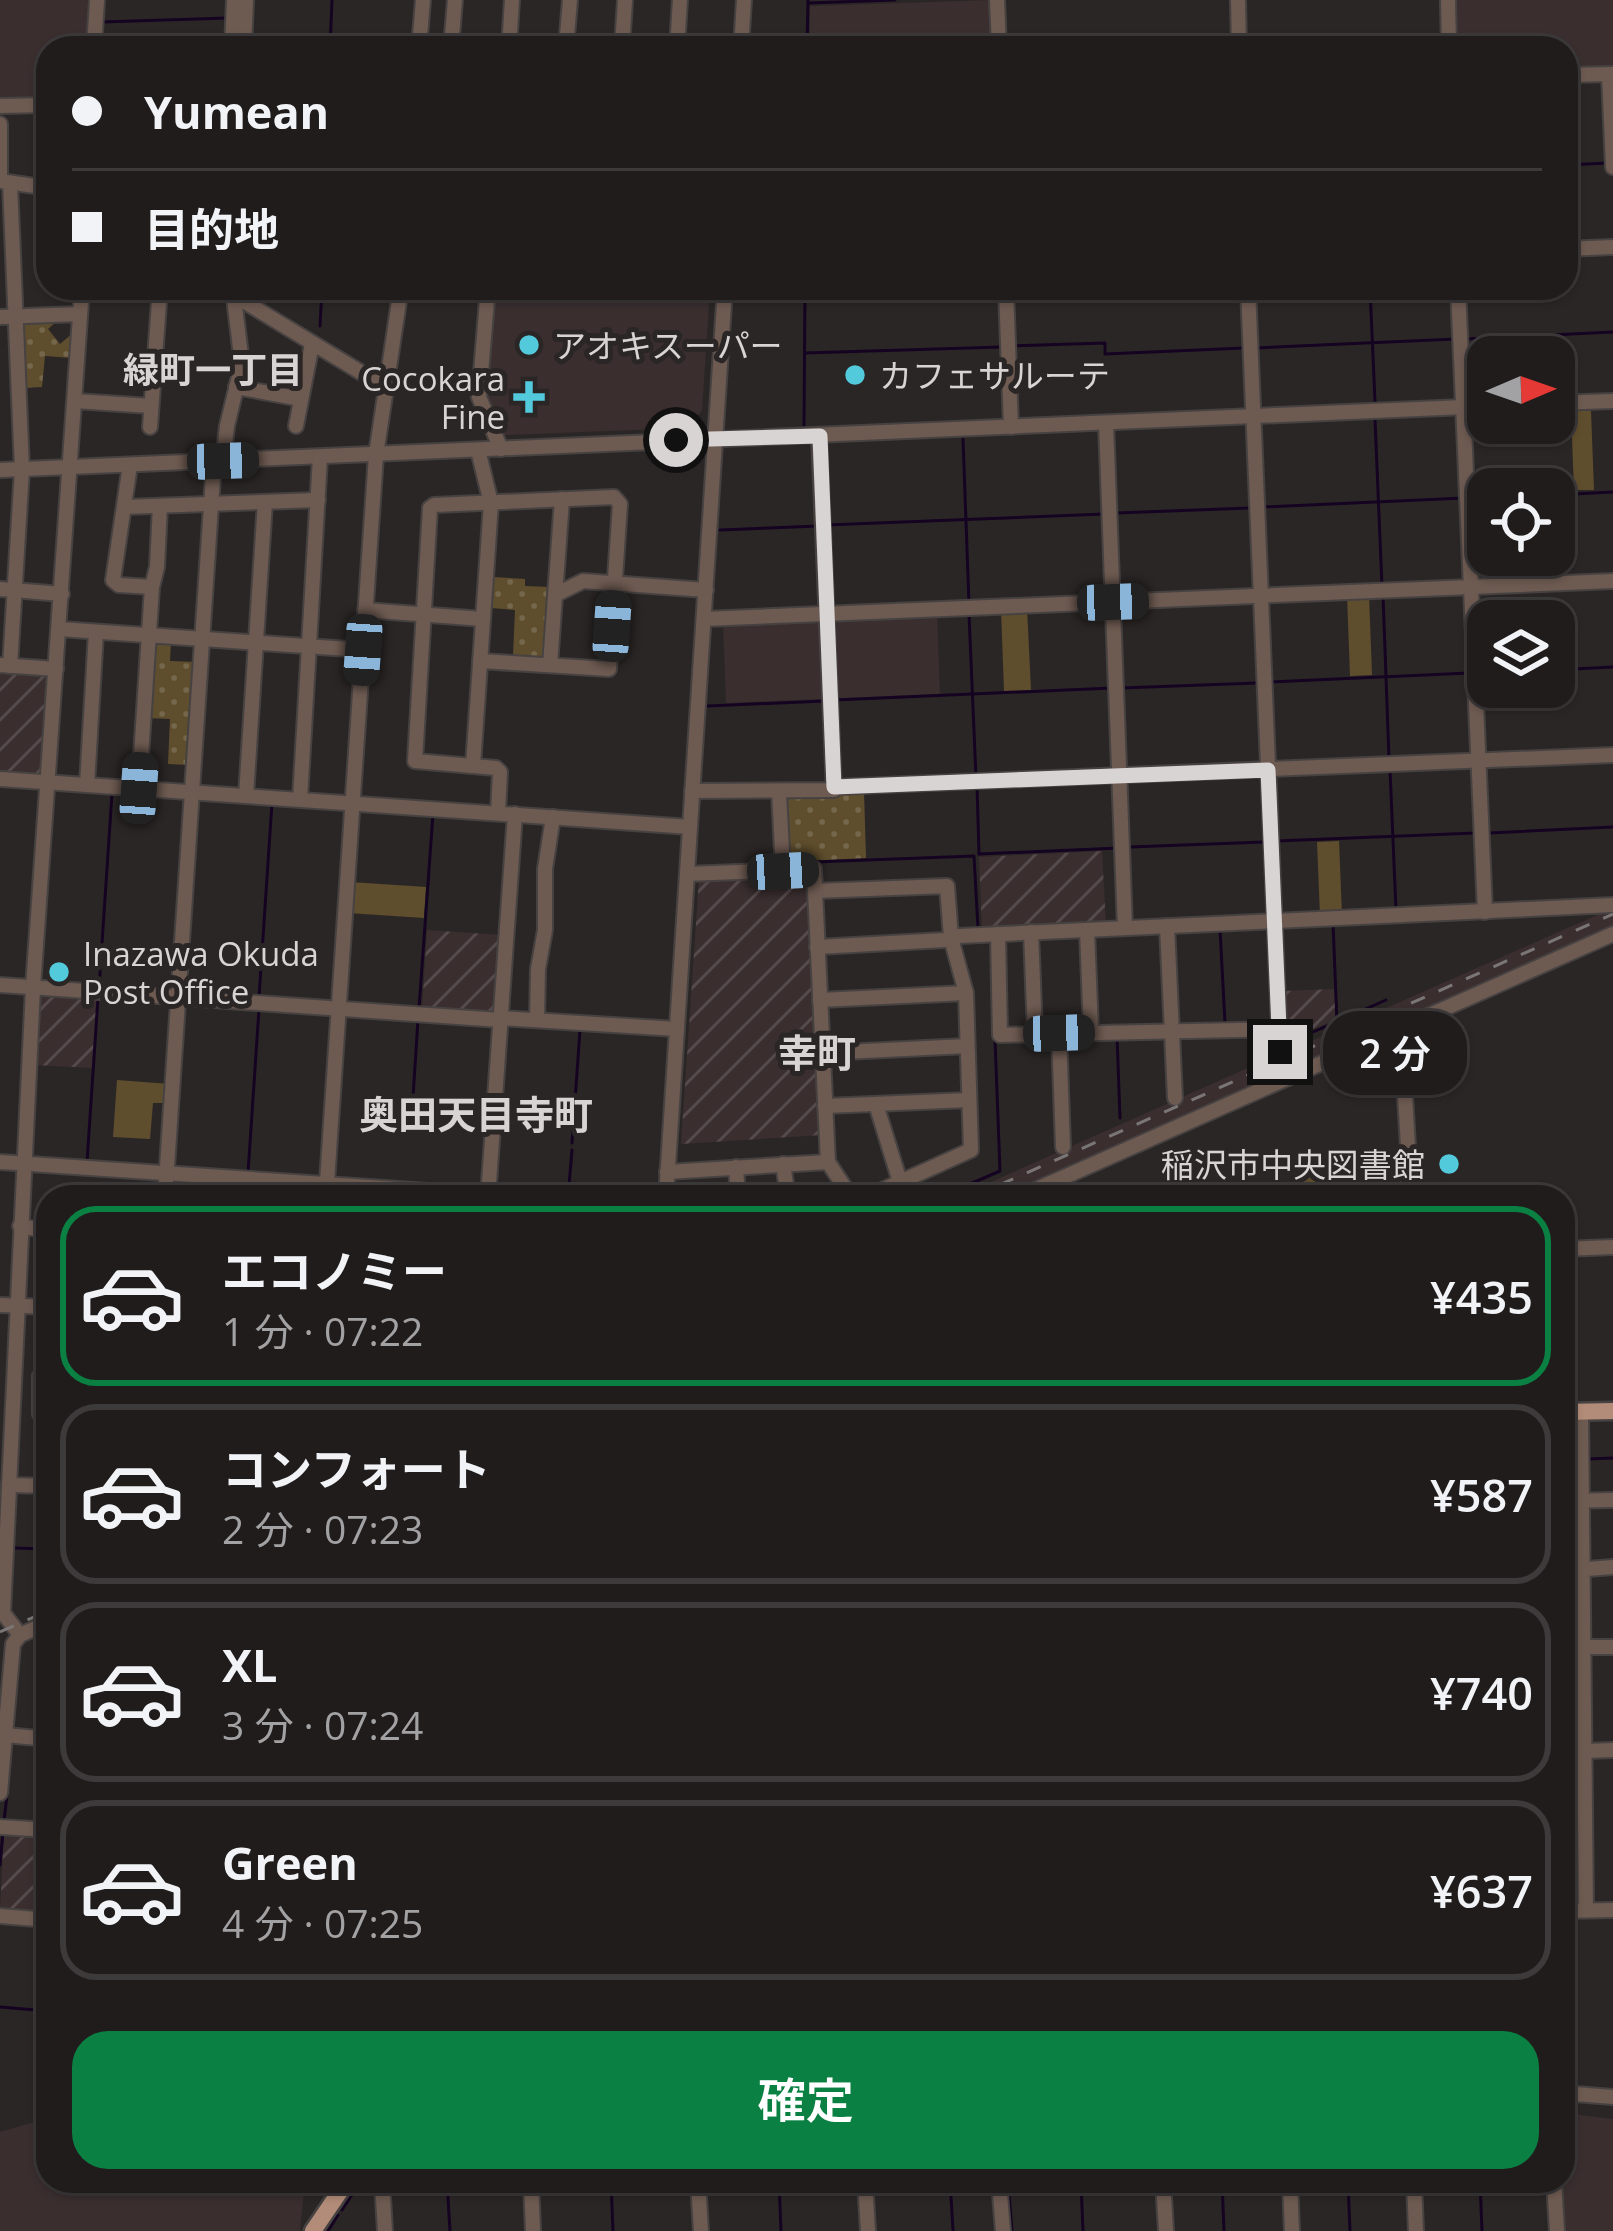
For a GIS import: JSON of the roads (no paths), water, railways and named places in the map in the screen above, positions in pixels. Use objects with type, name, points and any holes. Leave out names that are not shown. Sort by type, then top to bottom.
[{"type":"main road","points":[[1575,1412],[1613,1411]]},
{"type":"main road","points":[[313,2231],[339,2193]]},
{"type":"street","points":[[95,36],[97,0]]},
{"type":"street","points":[[232,36],[234,0]]},
{"type":"street","points":[[244,36],[246,0]]},
{"type":"street","points":[[420,36],[423,0]]},
{"type":"street","points":[[452,36],[454,0]]},
{"type":"street","points":[[510,36],[512,0]]},
{"type":"street","points":[[567,36],[570,0]]},
{"type":"street","points":[[623,36],[625,0]]},
{"type":"street","points":[[678,36],[680,0]]},
{"type":"street","points":[[742,36],[744,0]]},
{"type":"street","points":[[997,0],[998,36]]},
{"type":"street","points":[[1238,0],[1239,36]]},
{"type":"street","points":[[1448,0],[1449,36]]},
{"type":"street","points":[[1578,75],[1611,74],[1613,167]]},
{"type":"street","points":[[0,106],[36,105]]},
{"type":"street","points":[[0,124],[8,316],[22,469],[5,665],[56,669]]},
{"type":"street","points":[[4,177],[36,185]]},
{"type":"street","points":[[1578,248],[1613,247]]},
{"type":"street","points":[[0,1793],[11,1643],[2,1614],[8,1416],[81,300]]},
{"type":"street","points":[[150,428],[159,300]]},
{"type":"street","points":[[166,1185],[211,504],[242,364],[232,300]]},
{"type":"street","points":[[243,300],[312,344],[386,380]]},
{"type":"street","points":[[327,1185],[376,454],[399,300]]},
{"type":"street","points":[[487,300],[479,397],[501,449]]},
{"type":"street","points":[[666,1185],[724,300]]},
{"type":"street","points":[[1006,300],[1011,427]]},
{"type":"street","points":[[1248,300],[1280,1052]]},
{"type":"street","points":[[1459,300],[1486,912]]},
{"type":"street","points":[[8,316],[80,314]]},
{"type":"street","points":[[296,426],[312,344]]},
{"type":"street","points":[[236,387],[301,399]]},
{"type":"street","points":[[75,401],[152,406]]},
{"type":"street","points":[[1575,402],[1613,401]]},
{"type":"street","points":[[0,470],[1467,407]]},
{"type":"street","points":[[0,424],[20,421]]},
{"type":"street","points":[[1106,423],[1125,928]]},
{"type":"street","points":[[820,436],[834,787]]},
{"type":"street","points":[[473,766],[491,503],[478,450]]},
{"type":"street","points":[[299,800],[320,457]]},
{"type":"street","points":[[130,465],[113,580],[119,585],[152,587]]},
{"type":"street","points":[[480,661],[609,670],[620,504],[614,497],[430,508],[415,761],[496,767],[500,772],[498,813]]},
{"type":"street","points":[[124,507],[318,500]]},
{"type":"street","points":[[550,665],[562,500]]},
{"type":"street","points":[[247,796],[265,502]]},
{"type":"street","points":[[139,788],[160,506]]},
{"type":"street","points":[[555,595],[583,581],[706,590]]},
{"type":"street","points":[[704,620],[1613,581]]},
{"type":"street","points":[[8,590],[62,594]]},
{"type":"street","points":[[365,610],[483,619]]},
{"type":"street","points":[[59,629],[363,650]]},
{"type":"street","points":[[87,784],[96,632]]},
{"type":"street","points":[[692,790],[834,790],[1613,755]]},
{"type":"street","points":[[0,779],[690,826]]},
{"type":"street","points":[[779,792],[783,871]]},
{"type":"street","points":[[489,1185],[515,814]]},
{"type":"street","points":[[537,1020],[545,869],[553,817]]},
{"type":"street","points":[[687,874],[814,869],[828,1162],[843,1185]]},
{"type":"street","points":[[815,891],[947,886],[950,938],[965,993],[971,1150],[893,1185]]},
{"type":"street","points":[[818,946],[1613,905]]},
{"type":"street","points":[[1167,926],[1175,1098]]},
{"type":"street","points":[[1087,930],[1091,1031]]},
{"type":"street","points":[[1031,932],[1035,1033]]},
{"type":"street","points":[[998,934],[1000,1035],[1279,1029]]},
{"type":"street","points":[[1046,1185],[1613,934]]},
{"type":"street","points":[[0,986],[676,1029]]},
{"type":"street","points":[[820,1000],[965,993]]},
{"type":"street","points":[[1401,1028],[1410,1185]]},
{"type":"street","points":[[1059,1033],[1063,1147]]},
{"type":"street","points":[[823,1053],[967,1046]]},
{"type":"street","points":[[825,1106],[969,1100]]},
{"type":"street","points":[[876,1104],[900,1182]]},
{"type":"street","points":[[0,1162],[274,1185]]},
{"type":"street","points":[[667,1172],[828,1162]]},
{"type":"street","points":[[783,1164],[786,1185]]},
{"type":"street","points":[[736,1167],[737,1185]]},
{"type":"street","points":[[0,1224],[36,1228]]},
{"type":"street","points":[[1575,1248],[1613,1246]]},
{"type":"street","points":[[0,1305],[36,1306]]},
{"type":"street","points":[[1575,1439],[1582,1501],[1586,1910]]},
{"type":"street","points":[[9,1485],[36,1486]]},
{"type":"street","points":[[1575,1501],[1613,1500]]},
{"type":"street","points":[[1575,1569],[1613,1568]]},
{"type":"street","points":[[1575,1647],[1613,1646]]},
{"type":"street","points":[[5,1735],[36,1738]]},
{"type":"street","points":[[1586,1750],[1613,1750]]},
{"type":"street","points":[[0,1827],[36,1829]]},
{"type":"street","points":[[1575,1910],[1613,1910]]},
{"type":"street","points":[[0,1916],[36,1919]]},
{"type":"street","points":[[1575,2094],[1613,2097]]},
{"type":"street","points":[[383,2193],[385,2231]]},
{"type":"street","points":[[531,2193],[533,2231]]},
{"type":"street","points":[[699,2193],[701,2231]]},
{"type":"street","points":[[866,2193],[868,2231]]},
{"type":"street","points":[[1000,2193],[1003,2231]]},
{"type":"street","points":[[1164,2193],[1166,2231]]},
{"type":"street","points":[[1291,2193],[1292,2231]]},
{"type":"street","points":[[1414,2193],[1415,2231]]},
{"type":"street","points":[[1555,2193],[1557,2231]]},
{"type":"waterway","points":[[330,36],[332,0]]},
{"type":"waterway","points":[[807,36],[808,0]]},
{"type":"waterway","points":[[808,3],[895,0]]},
{"type":"waterway","points":[[102,22],[227,18]]},
{"type":"waterway","points":[[1578,164],[1608,163]]},
{"type":"waterway","points":[[320,326],[321,300]]},
{"type":"waterway","points":[[804,425],[805,300]]},
{"type":"waterway","points":[[1371,300],[1375,402]]},
{"type":"waterway","points":[[1465,339],[1613,332]]},
{"type":"waterway","points":[[1256,348],[1456,339]]},
{"type":"waterway","points":[[1012,346],[1105,343],[1105,354],[1244,348]]},
{"type":"waterway","points":[[805,353],[1002,347]]},
{"type":"waterway","points":[[1375,420],[1382,586]]},
{"type":"waterway","points":[[963,439],[969,604]]},
{"type":"waterway","points":[[1575,494],[1613,492]]},
{"type":"waterway","points":[[1263,507],[1464,498]]},
{"type":"waterway","points":[[1116,513],[1250,508]]},
{"type":"waterway","points":[[826,525],[1104,514]]},
{"type":"waterway","points":[[720,530],[818,526]]},
{"type":"waterway","points":[[1383,595],[1389,759]]},
{"type":"waterway","points":[[969,614],[976,778]]},
{"type":"waterway","points":[[1575,669],[1613,667]]},
{"type":"waterway","points":[[1269,682],[1467,673]]},
{"type":"waterway","points":[[1121,688],[1257,683]]},
{"type":"waterway","points":[[834,700],[1112,688]]},
{"type":"waterway","points":[[708,706],[825,701]]},
{"type":"waterway","points":[[1390,770],[1396,910]]},
{"type":"waterway","points":[[977,786],[979,854]]},
{"type":"waterway","points":[[99,988],[112,794]]},
{"type":"waterway","points":[[259,997],[272,803]]},
{"type":"waterway","points":[[419,1008],[433,814]]},
{"type":"waterway","points":[[1489,833],[1613,827]]},
{"type":"waterway","points":[[1276,841],[1476,833]]},
{"type":"waterway","points":[[1130,847],[1264,842]]},
{"type":"waterway","points":[[979,854],[1119,848]]},
{"type":"waterway","points":[[815,862],[974,856],[978,928]]},
{"type":"waterway","points":[[1333,923],[1337,1022]]},
{"type":"waterway","points":[[1220,929],[1225,1023]]},
{"type":"waterway","points":[[87,1162],[98,998]]},
{"type":"waterway","points":[[1285,1041],[1386,1000]]},
{"type":"waterway","points":[[248,1173],[259,1009]]},
{"type":"waterway","points":[[412,1113],[418,1019]]},
{"type":"waterway","points":[[1180,1024],[1231,1023]]},
{"type":"waterway","points":[[1100,1026],[1160,1025]]},
{"type":"waterway","points":[[1044,1027],[1082,1026]]},
{"type":"waterway","points":[[1009,1028],[1024,1028]]},
{"type":"waterway","points":[[572,1143],[580,1030]]},
{"type":"waterway","points":[[1117,1036],[1120,1118]]},
{"type":"waterway","points":[[968,1185],[1000,1171],[995,1040]]},
{"type":"waterway","points":[[569,1185],[572,1150]]},
{"type":"waterway","points":[[1587,1459],[1613,1458]]},
{"type":"waterway","points":[[14,1548],[36,1549]]},
{"type":"waterway","points":[[8,1779],[11,1741]]},
{"type":"waterway","points":[[4,1821],[7,1795]]},
{"type":"waterway","points":[[0,1865],[3,1832]]},
{"type":"waterway","points":[[0,2007],[36,2010]]},
{"type":"waterway","points":[[342,2210],[353,2193]]},
{"type":"waterway","points":[[448,2193],[450,2231]]},
{"type":"waterway","points":[[611,2193],[613,2231]]},
{"type":"waterway","points":[[779,2193],[781,2231]]},
{"type":"waterway","points":[[951,2193],[953,2230]]},
{"type":"waterway","points":[[1009,2193],[1012,2231]]},
{"type":"waterway","points":[[1081,2193],[1083,2231]]},
{"type":"waterway","points":[[1222,2193],[1224,2231]]},
{"type":"waterway","points":[[1348,2193],[1350,2231]]},
{"type":"waterway","points":[[1480,2193],[1482,2231]]},
{"type":"waterway","points":[[328,2231],[338,2215]]},
{"type":"railway","points":[[999,1185],[1613,914]]},
{"type":"railway","points":[[0,1632],[36,1616]]},
{"type":"place","name":"アオキスーパー","points":[[529,345]]},
{"type":"place","name":"カフェサルーテ","points":[[855,375]]},
{"type":"place","name":"Cocokara Fine","points":[[529,397]]},
{"type":"place","name":"Inazawa Okuda Post Office","points":[[59,972]]},
{"type":"place","name":"稲沢市中央図書館","points":[[1449,1164]]},
{"type":"district","name":"緑町一丁目","points":[[213,369]]},
{"type":"district","name":"幸町","points":[[817,1051]]},
{"type":"district","name":"奥田天目寺町","points":[[476,1113]]}]
